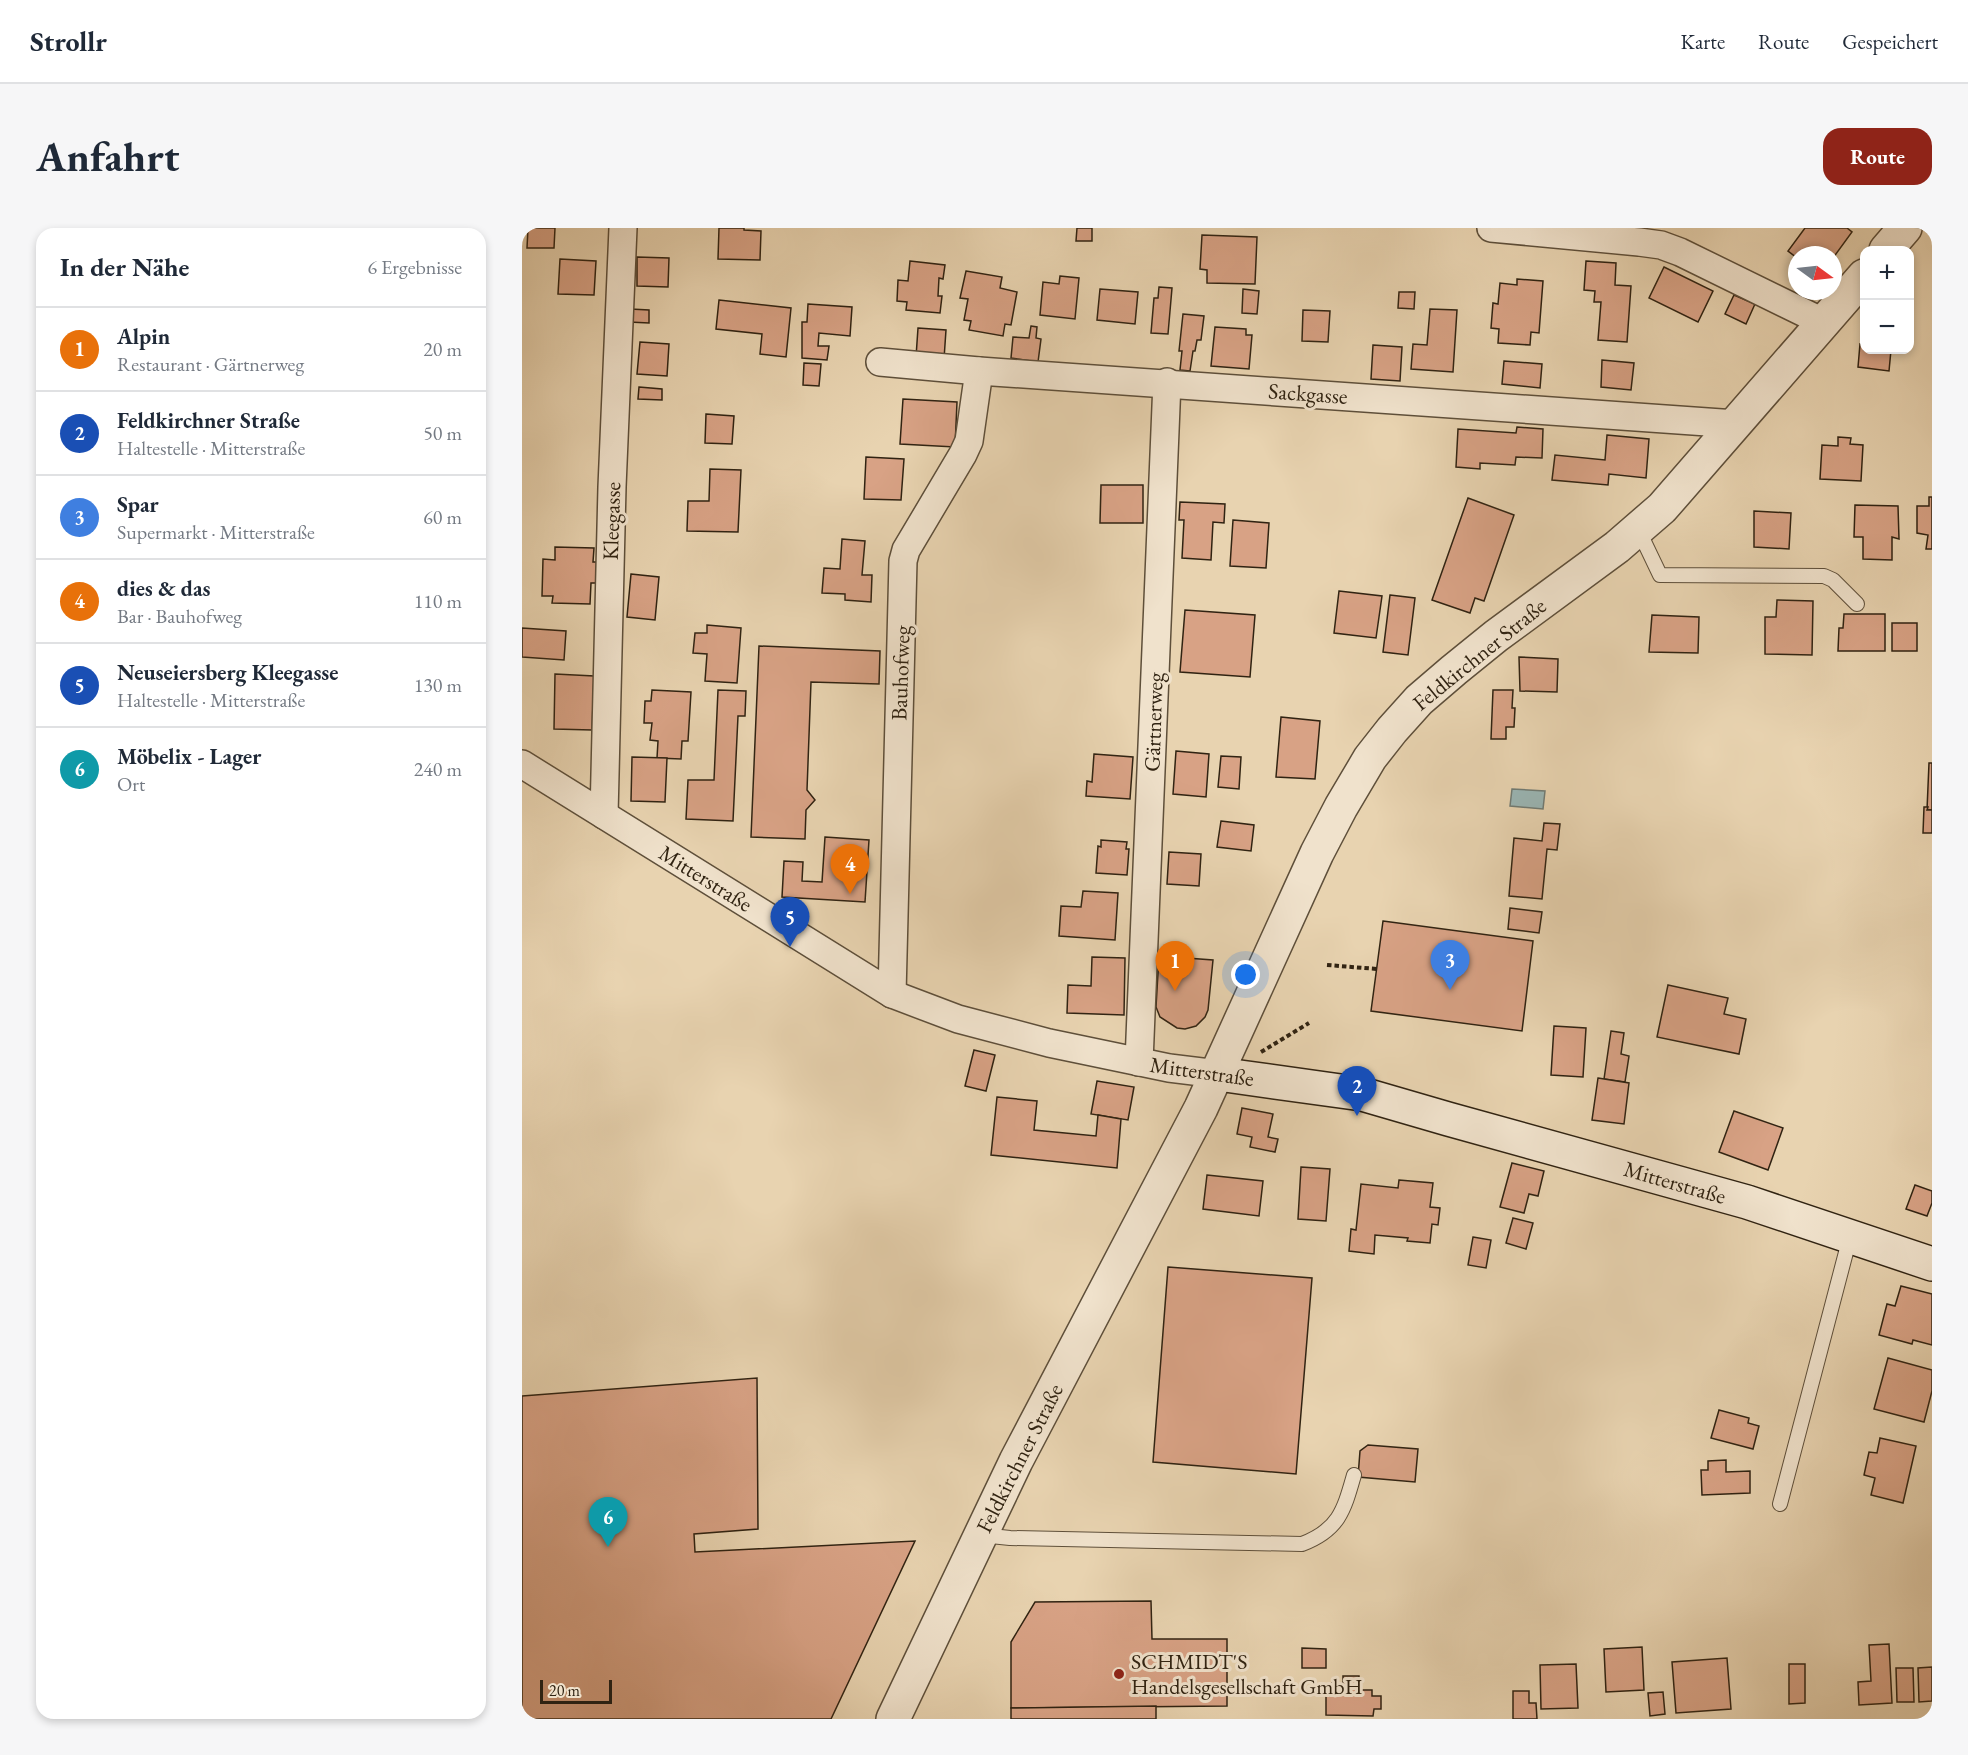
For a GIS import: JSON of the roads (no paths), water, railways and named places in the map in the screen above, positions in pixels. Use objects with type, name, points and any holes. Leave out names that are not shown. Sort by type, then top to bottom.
[{"type":"street","name":"Kleegasse","points":[[604,815],[612,487],[623,228]]},
{"type":"street","points":[[1491,228],[1661,246],[1680,252],[1825,323]]},
{"type":"street","points":[[1889,246],[1905,228]]},
{"type":"street","name":"Feldkirchner Straße","points":[[893,1719],[1016,1461],[1218,1074],[1317,853],[1360,774],[1384,739],[1419,700],[1496,636],[1617,547],[1662,508],[1860,281]]},
{"type":"street","name":"Sackgasse","points":[[880,362],[1736,424]]},
{"type":"street","name":"Bauhofweg","points":[[892,994],[903,561],[906,550],[969,441],[979,370]]},
{"type":"street","name":"Gärtnerweg","points":[[1139,1062],[1167,382]]},
{"type":"street","name":"Mitterstraße","points":[[522,764],[892,994],[958,1019],[1049,1043],[1139,1062],[1371,1096],[1747,1202],[1932,1264]]},
{"type":"lane","points":[[1638,529],[1660,575],[1824,576],[1833,580],[1857,604]]},
{"type":"lane","points":[[1780,1504],[1850,1236]]},
{"type":"lane","points":[[981,1535],[1010,1538],[1302,1544],[1324,1533],[1336,1520],[1344,1509],[1354,1475]]},
{"type":"water","points":[[1512,789],[1545,791],[1543,809],[1510,806]]},
{"type":"place","name":"dies & das","points":[[850,894]]},
{"type":"place","name":"Neuseiersberg Kleegasse","points":[[790,947]]},
{"type":"place","name":"Spar","points":[[1450,990]]},
{"type":"place","name":"Alpin","points":[[1175,991]]},
{"type":"place","name":"Feldkirchner Straße","points":[[1357,1116]]},
{"type":"place","name":"Möbelix - Lager","points":[[608,1547]]},
{"type":"place","name":"SCHMIDT'S Handelsgesellschaft GmbH","points":[[1119,1674]]}]
